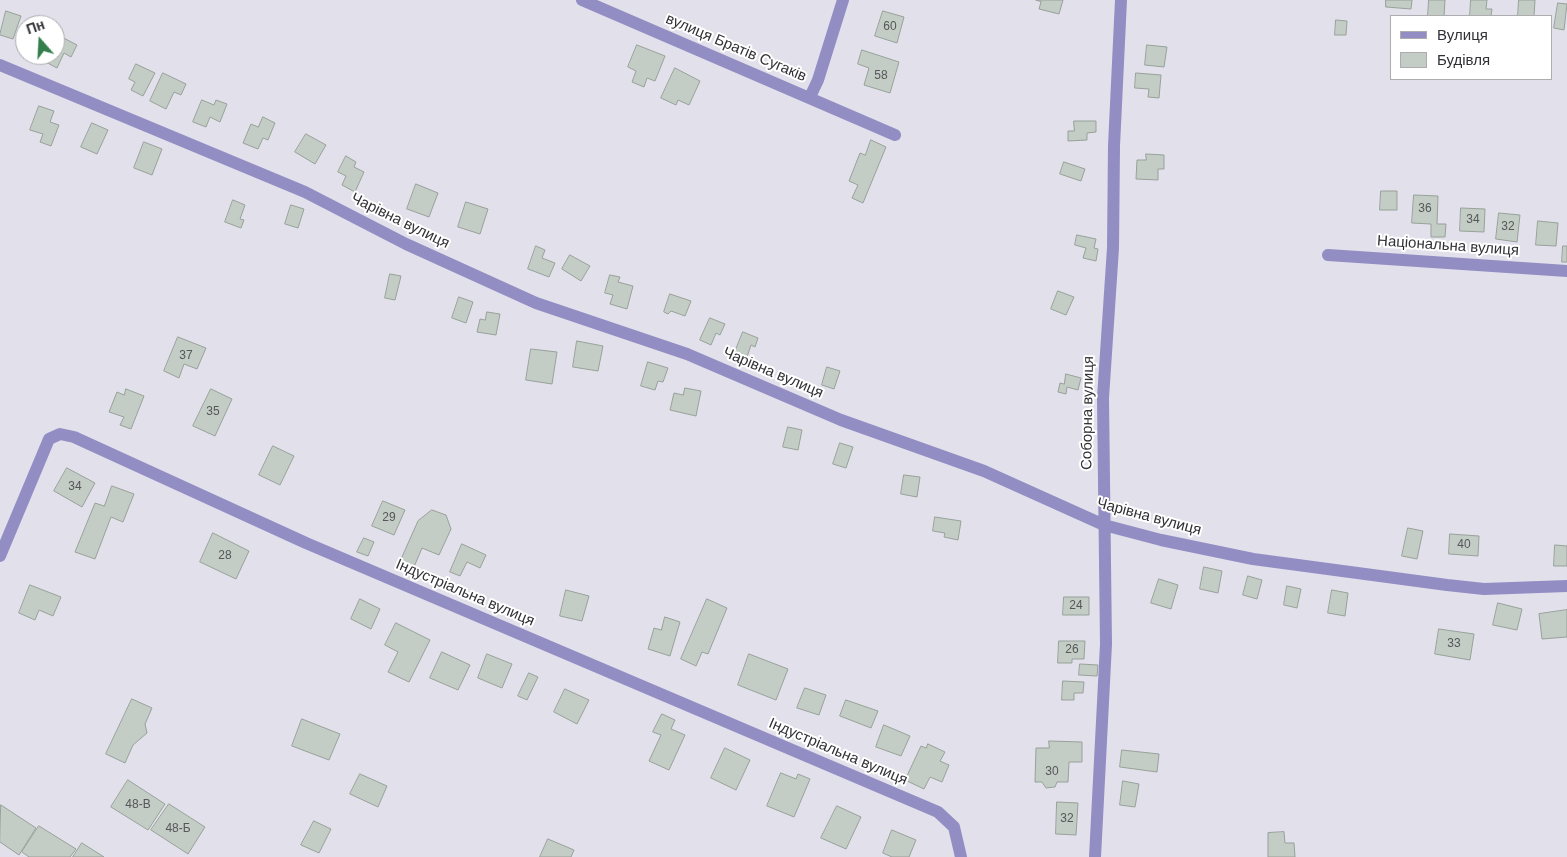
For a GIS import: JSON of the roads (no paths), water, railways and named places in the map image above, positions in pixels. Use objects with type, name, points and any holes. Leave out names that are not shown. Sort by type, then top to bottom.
[{"type":"street","name":"вулиця Братів Сугаків","points":[[582,0],[788,90],[810,97],[818,80],[843,0]]},
{"type":"street","name":"Соборна вулиця","points":[[1095,857],[1106,644],[1103,398],[1113,248],[1114,146],[1121,0]]},
{"type":"street","name":"Чарівна вулиця","points":[[0,65],[305,192],[406,244],[536,303],[687,354],[841,420],[984,471],[1104,525],[1253,559],[1484,589],[1567,586]]},
{"type":"street","points":[[810,97],[895,135]]},
{"type":"street","name":"Національна вулиця","points":[[1328,255],[1567,272]]},
{"type":"street","name":"Індустріальна вулиця","points":[[0,556],[49,439],[60,434],[74,437],[306,543],[938,812],[954,827],[961,857]]}]
